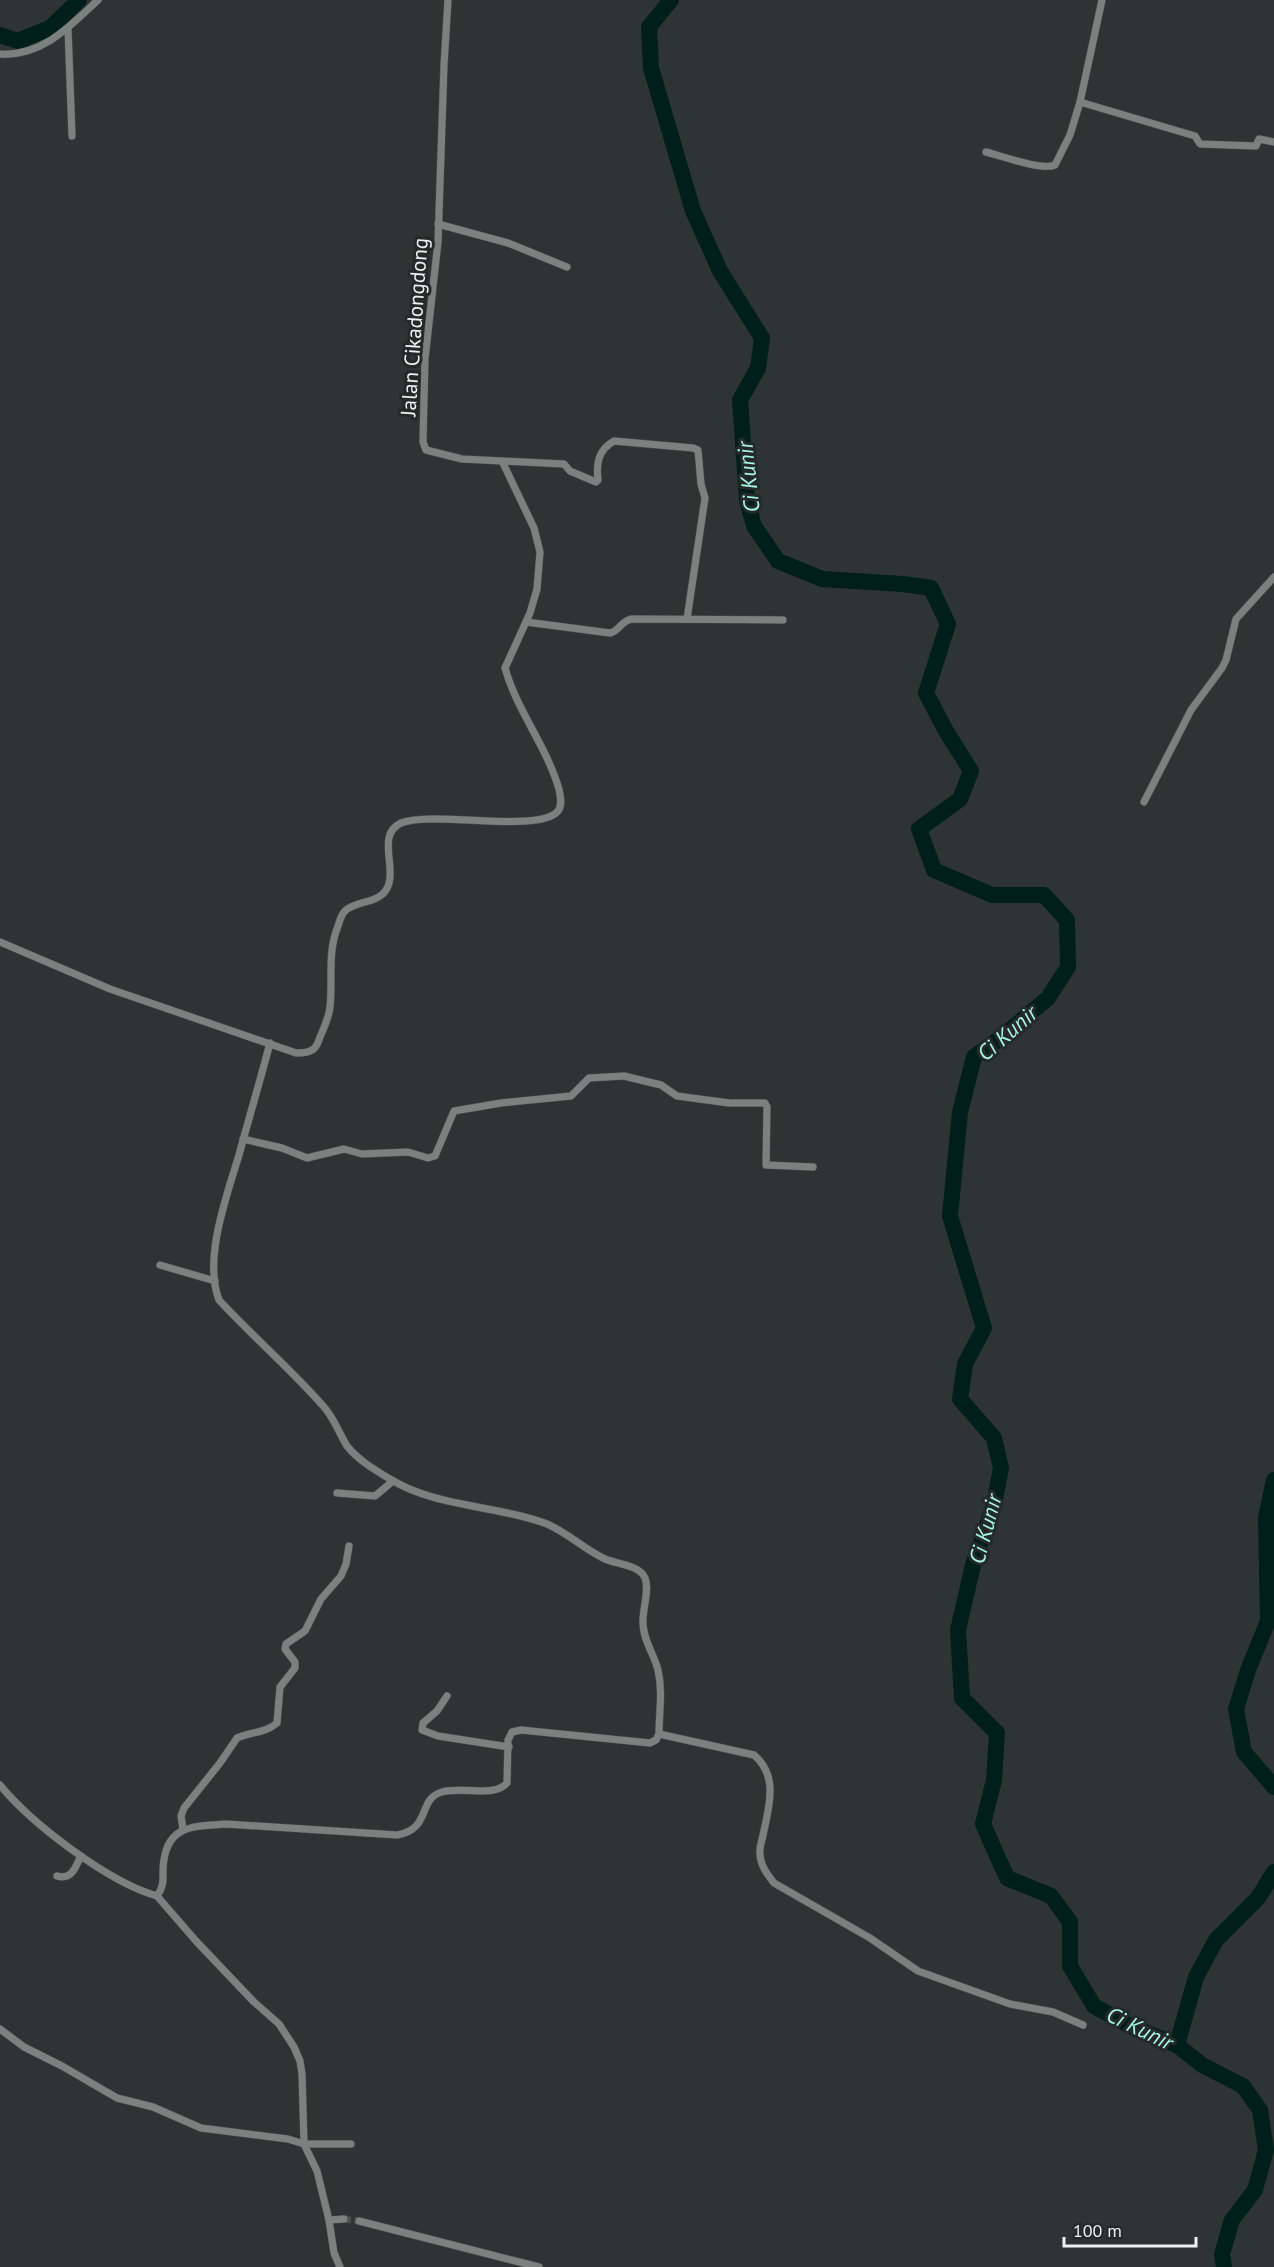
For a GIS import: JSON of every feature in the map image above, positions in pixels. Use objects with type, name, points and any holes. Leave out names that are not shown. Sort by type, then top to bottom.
[{"type":"street","points":[[0,54],[22,53],[46,44],[68,28],[98,0]]},
{"type":"street","name":"Jalan Cikadongdong","points":[[448,0],[438,242],[425,359],[424,447],[426,450],[462,459],[502,460]]},
{"type":"street","points":[[986,152],[1041,166],[1053,166],[1070,135],[1080,102],[1102,0]]},
{"type":"street","points":[[68,28],[72,136]]},
{"type":"street","points":[[1080,102],[1195,136],[1200,144],[1256,146],[1259,139],[1274,142]]},
{"type":"street","points":[[438,224],[508,243],[567,267]]},
{"type":"street","points":[[0,942],[110,990],[296,1053],[311,1051],[316,1045],[330,1008],[332,940],[343,912],[354,904],[378,897],[386,891],[390,874],[388,843],[394,828],[402,823],[439,820],[530,821],[557,812],[561,805],[555,778],[544,747],[520,707],[505,668],[526,622],[537,589],[540,552],[534,528],[502,460],[564,464],[570,471],[596,482],[598,480],[597,463],[601,453],[614,441],[698,450],[705,505],[687,620]]},
{"type":"street","points":[[1144,802],[1191,710],[1222,668],[1236,619],[1274,577]]},
{"type":"street","points":[[526,622],[610,633],[616,631],[621,623],[627,620],[783,620]]},
{"type":"street","points":[[157,1896],[163,1888],[164,1861],[169,1842],[183,1829],[197,1825],[226,1824],[397,1835],[408,1833],[417,1827],[435,1795],[444,1791],[462,1789],[490,1791],[502,1788],[507,1783],[509,1736],[512,1732],[521,1730],[650,1743],[656,1740],[659,1734],[661,1685],[657,1667],[644,1637],[642,1622],[646,1584],[645,1578],[638,1570],[607,1560],[547,1524],[462,1505],[393,1481],[367,1465],[349,1448],[326,1409],[219,1299],[215,1281],[215,1261],[220,1218],[270,1043]]},
{"type":"street","points":[[243,1139],[282,1148],[307,1158],[344,1149],[362,1154],[408,1152],[430,1158],[435,1156],[454,1111],[572,1096],[589,1078],[620,1076],[661,1084],[677,1096],[729,1103],[765,1103],[768,1107],[765,1164],[813,1167]]},
{"type":"street","points":[[160,1265],[215,1281]]},
{"type":"street","points":[[337,1493],[375,1496],[393,1481]]},
{"type":"street","points":[[183,1829],[181,1816],[184,1808],[237,1738],[253,1734],[277,1723],[280,1687],[295,1668],[295,1662],[286,1650],[286,1644],[307,1628],[321,1599],[341,1576],[349,1546]]},
{"type":"street","points":[[447,1696],[437,1711],[423,1723],[422,1730],[438,1736],[509,1747]]},
{"type":"street","points":[[659,1734],[754,1755],[762,1762],[770,1777],[768,1808],[759,1852],[765,1871],[774,1883],[870,1938],[918,1971],[1010,2004],[1053,2012],[1083,2025]]},
{"type":"street","points":[[0,1785],[33,1818],[81,1856],[124,1883],[157,1896],[196,1941],[253,2001],[279,2024],[288,2036],[300,2061],[302,2074],[304,2144],[317,2170],[334,2253],[340,2267]]},
{"type":"street","points":[[57,1876],[67,1878],[71,1875],[81,1856]]},
{"type":"street","points":[[0,2029],[24,2047],[117,2098],[153,2107],[201,2127],[304,2144],[351,2144]]},
{"type":"street","points":[[329,2220],[344,2219]]},
{"type":"street","points":[[359,2221],[539,2267]]},
{"type":"waterway","points":[[0,35],[18,41],[50,28],[79,0]]},
{"type":"waterway","name":"Ci Kunir","points":[[671,0],[649,27],[651,68],[693,211],[720,271],[762,338],[758,368],[740,400],[747,500],[754,526],[778,561],[822,579],[931,588],[948,624],[926,693],[971,771],[960,799],[919,829],[934,870],[992,895],[1044,895],[1067,920],[1068,967],[1048,998],[974,1057],[960,1112],[950,1216],[984,1328],[965,1364],[960,1399],[994,1438],[1001,1468],[994,1505],[973,1565],[958,1630],[962,1698],[997,1733],[994,1780],[983,1824],[1007,1878],[1051,1896],[1070,1922],[1070,1966],[1094,2006],[1130,2026],[1177,2045],[1202,2065],[1243,2086],[1260,2110],[1266,2150],[1255,2190],[1232,2220],[1222,2254],[1224,2267]]},
{"type":"waterway","points":[[1274,1480],[1266,1518],[1268,1621],[1248,1670],[1236,1709],[1244,1752],[1274,1787]]},
{"type":"waterway","points":[[1177,2045],[1196,1977],[1216,1940],[1258,1898],[1274,1872]]},
{"type":"tunnel","points":[[344,2219],[359,2221]]}]
